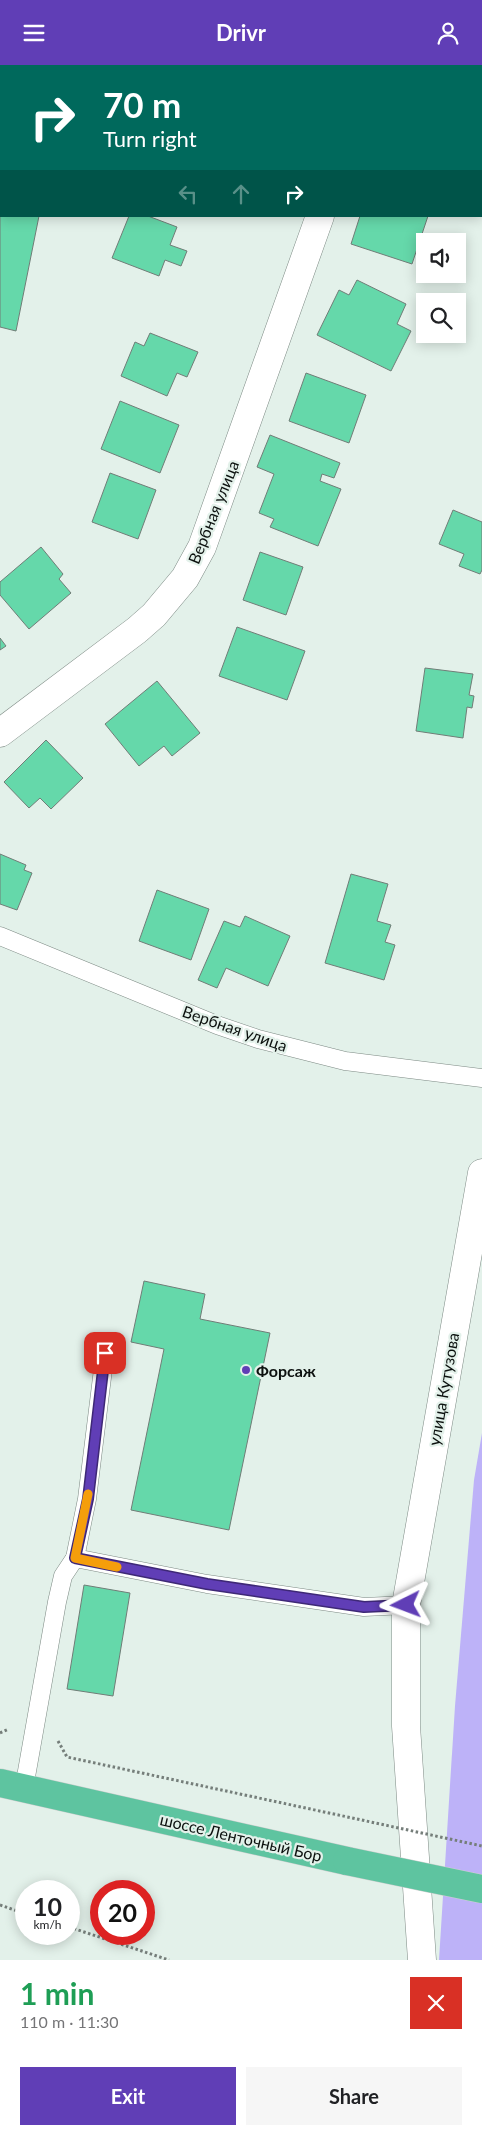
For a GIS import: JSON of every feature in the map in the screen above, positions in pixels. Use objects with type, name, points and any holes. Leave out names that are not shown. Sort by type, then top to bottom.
[{"type":"highway","name":"шоссе Ленточный Бор","points":[[12,1786],[347,1861],[482,1889]]},
{"type":"street","name":"Вербная улица","points":[[0,733],[137,630],[170,597],[185,578],[202,547],[320,217]]},
{"type":"street","name":"улица Кутузова","points":[[422,1960],[406,1726],[406,1605],[482,1173]]},
{"type":"lane","name":"Вербная улица","points":[[0,936],[217,1025],[258,1039],[345,1061],[482,1078]]},
{"type":"lane","points":[[12,1786],[62,1576],[75,1558],[88,1499],[105,1353]]},
{"type":"lane","points":[[75,1558],[207,1584],[354,1606],[406,1605]]},
{"type":"path","points":[[0,1733],[10,1728]]},
{"type":"path","points":[[55,1737],[67,1757],[482,1845]]},
{"type":"path","points":[[0,1905],[15,1910]]},
{"type":"path","points":[[80,1931],[169,1960]]},
{"type":"shaded area","points":[[482,1433],[482,1960],[439,1960],[455,1706],[474,1480]]},
{"type":"building","points":[[0,217],[39,217],[16,331],[0,327]]},
{"type":"building","points":[[129,217],[151,217],[177,227],[170,245],[187,251],[181,266],[165,260],[159,276],[112,258]]},
{"type":"building","points":[[360,217],[428,217],[422,233],[416,233],[416,252],[412,264],[351,244]]},
{"type":"building","points":[[357,280],[406,304],[397,324],[411,331],[391,371],[317,335],[339,290],[349,295]]},
{"type":"building","points":[[150,333],[198,352],[187,377],[177,373],[167,396],[121,376],[135,342],[144,346]]},
{"type":"building","points":[[306,373],[366,395],[349,443],[289,421]]},
{"type":"building","points":[[120,401],[179,425],[160,473],[101,449]]},
{"type":"building","points":[[270,435],[340,463],[334,478],[322,474],[320,481],[341,489],[318,546],[270,527],[274,519],[259,513],[274,474],[257,467]]},
{"type":"building","points":[[110,473],[156,490],[138,539],[92,522]]},
{"type":"building","points":[[453,510],[482,522],[482,570],[480,574],[459,566],[464,554],[439,544]]},
{"type":"building","points":[[41,547],[63,574],[59,579],[71,593],[29,629],[0,595],[0,582]]},
{"type":"building","points":[[260,552],[303,567],[286,615],[243,600]]},
{"type":"building","points":[[237,627],[305,651],[287,700],[219,676]]},
{"type":"building","points":[[0,638],[6,646],[0,650]]},
{"type":"building","points":[[425,668],[473,674],[469,695],[474,696],[472,708],[467,707],[463,738],[416,731]]},
{"type":"building","points":[[157,681],[200,733],[172,756],[164,746],[139,766],[105,724]]},
{"type":"building","points":[[46,740],[83,778],[51,809],[40,798],[29,808],[4,782]]},
{"type":"building","points":[[0,854],[26,865],[24,870],[32,873],[17,910],[0,904]]},
{"type":"building","points":[[351,874],[388,884],[377,921],[391,925],[385,942],[395,945],[384,980],[325,963]]},
{"type":"building","points":[[157,890],[209,909],[191,960],[139,941]]},
{"type":"building","points":[[245,916],[290,936],[268,986],[226,968],[217,988],[198,980],[224,921],[240,927]]},
{"type":"building","points":[[144,1281],[205,1294],[200,1319],[270,1333],[229,1530],[131,1510],[164,1349],[131,1342]]},
{"type":"building","points":[[84,1585],[130,1593],[113,1696],[67,1689]]},
{"type":"slow traffic","points":[[88,1494],[75,1558],[117,1567]]},
{"type":"place","name":"Форсаж","points":[[246,1370]]},
{"type":"route","points":[[105,1353],[88,1499],[75,1558],[207,1584],[364,1607],[406,1605]]}]
